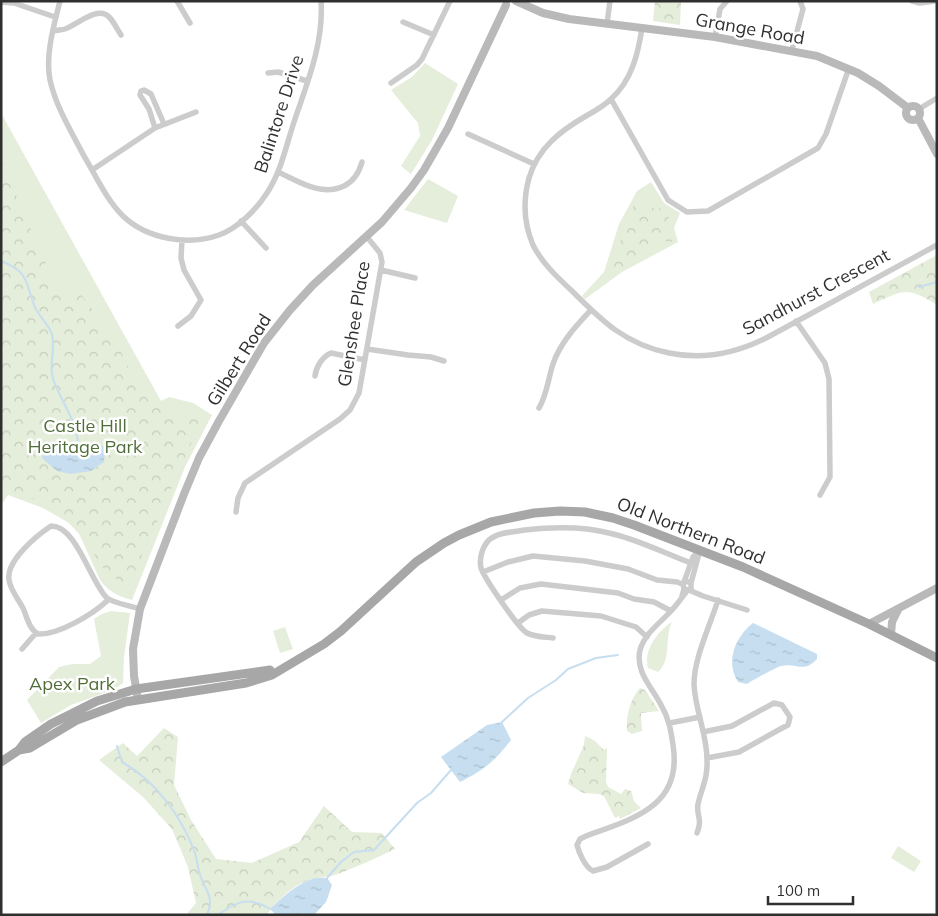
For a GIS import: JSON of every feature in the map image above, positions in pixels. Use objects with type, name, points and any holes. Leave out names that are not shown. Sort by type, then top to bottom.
[{"type":"main road","points":[[504,3],[511,5],[515,1]]},
{"type":"main road","name":"Grange Road","points":[[515,1],[531,8],[569,19],[715,36],[817,56],[849,68],[879,86],[908,108]]},
{"type":"main road","name":"Gilbert Road","points":[[138,700],[133,649],[140,609],[199,458],[259,351],[290,310],[313,285],[367,237],[411,188],[431,159],[448,128],[504,3]]},
{"type":"main road","points":[[918,118],[913,120],[909,118],[908,108],[914,106],[919,109],[918,118],[937,154]]},
{"type":"main road","name":"Old Northern Road","points":[[1,762],[20,750],[30,748],[77,720],[101,710],[138,700],[246,683],[272,674],[306,656],[341,631],[400,575],[430,552],[459,534],[491,522],[560,511],[585,512],[634,524],[744,567],[869,624],[937,658]]},
{"type":"main road","points":[[869,624],[937,588]]},
{"type":"main road","points":[[891,635],[892,622],[899,609]]},
{"type":"main road","name":"Old Northern Road","points":[[20,750],[25,742],[68,714],[98,700],[136,689],[253,674],[285,667]]},
{"type":"street","name":"Balintore Drive","points":[[60,1],[55,18],[49,68],[50,79],[60,109],[108,197],[124,216],[141,229],[164,238],[182,240],[220,235],[241,221],[260,202],[278,172],[321,33],[321,1]]},
{"type":"street","points":[[177,1],[190,23]]},
{"type":"street","points":[[391,83],[422,59],[450,1]]},
{"type":"street","points":[[607,24],[610,1]]},
{"type":"street","points":[[715,36],[720,10],[727,1]]},
{"type":"street","points":[[792,50],[803,9],[800,1]]},
{"type":"street","points":[[912,1],[920,3],[935,1]]},
{"type":"street","points":[[1,2],[14,3],[55,18]]},
{"type":"street","points":[[54,30],[65,30],[94,14],[106,13],[121,35]]},
{"type":"street","points":[[403,22],[434,35]]},
{"type":"street","name":"Sandhurst Crescent","points":[[642,28],[638,51],[631,72],[612,99],[556,135],[534,164],[526,188],[524,206],[533,244],[543,261],[554,274],[602,321],[626,338],[656,350],[684,355],[717,354],[743,348],[762,340],[937,245]]},
{"type":"street","points":[[612,99],[668,200],[686,212],[708,211],[818,148],[826,134],[849,68]]},
{"type":"street","points":[[268,73],[278,72],[307,81]]},
{"type":"street","points":[[156,128],[149,108],[140,95],[144,90],[151,94],[164,124]]},
{"type":"street","points":[[919,109],[937,98]]},
{"type":"street","points":[[92,170],[156,128],[196,112]]},
{"type":"street","points":[[468,134],[534,164]]},
{"type":"street","points":[[278,172],[315,188],[325,191],[336,190],[349,183],[358,174],[362,162]]},
{"type":"street","points":[[241,221],[266,248]]},
{"type":"street","name":"Glenshee Place","points":[[236,512],[238,498],[245,483],[340,419],[350,410],[359,393],[382,262],[380,253],[367,237]]},
{"type":"street","points":[[178,326],[191,316],[201,300],[198,291],[184,270],[181,258],[182,240]]},
{"type":"street","points":[[381,270],[415,278]]},
{"type":"street","points":[[538,408],[543,401],[554,362],[570,332],[591,310]]},
{"type":"street","points":[[796,321],[825,362],[829,379],[830,477],[820,496]]},
{"type":"street","points":[[367,349],[408,356],[431,357],[444,361]]},
{"type":"street","points":[[315,376],[318,365],[331,353],[366,360]]},
{"type":"street","points":[[108,600],[95,612],[76,622],[48,634],[36,633],[31,627],[10,584],[8,573],[12,563],[18,556],[51,526],[61,528],[73,543],[97,585],[108,600],[140,609]]},
{"type":"street","points":[[554,638],[528,634],[501,600],[483,572],[480,560],[482,550],[494,536],[554,527],[587,530],[608,533],[691,563]]},
{"type":"street","points":[[688,587],[691,563],[693,557],[700,550]]},
{"type":"street","points":[[648,844],[607,867],[593,871],[589,869],[577,845],[580,839],[586,836],[628,821],[648,810],[665,794],[673,778],[675,756],[670,723],[641,670],[640,652],[647,637],[671,612],[688,587],[700,550]]},
{"type":"street","points":[[483,572],[508,562],[533,556],[576,560],[628,569],[657,580],[677,582],[703,596],[747,610]]},
{"type":"street","points":[[501,600],[520,588],[540,584],[618,593],[634,599],[654,602],[671,612]]},
{"type":"street","points":[[697,833],[700,821],[698,803],[706,783],[708,758],[695,688],[696,670],[718,600]]},
{"type":"street","points":[[518,622],[542,611],[595,616],[635,627],[647,637]]},
{"type":"street","points":[[22,649],[36,633]]},
{"type":"street","points":[[703,732],[732,726],[774,703],[782,704],[790,716],[788,725],[739,752],[708,758]]},
{"type":"street","points":[[670,723],[700,717]]},
{"type":"green space","points":[[655,1],[681,1],[680,25],[653,21]]},
{"type":"green space","points":[[425,63],[458,84],[432,140],[411,174],[401,166],[420,136],[418,123],[391,90],[412,77]]},
{"type":"green space","name":"Castle Hill Heritage Park","points":[[1,113],[161,401],[169,397],[193,403],[212,415],[185,467],[132,600],[114,593],[100,580],[76,527],[43,508],[8,495],[1,505]]},
{"type":"green space","name":"Castle Hill Heritage Park","points":[[1,160],[58,292],[81,294],[117,343],[137,387],[154,407],[179,413],[204,414],[131,581],[126,587],[100,565],[87,542],[62,516],[41,502],[10,490],[1,499]]},
{"type":"green space","points":[[428,179],[458,196],[447,223],[404,210]]},
{"type":"green space","points":[[651,182],[664,203],[680,213],[674,228],[678,242],[622,272],[585,299],[582,296],[604,272],[619,224],[637,191]]},
{"type":"green space","points":[[637,203],[647,204],[655,209],[660,208],[672,223],[674,237],[672,242],[657,240],[642,258],[627,266],[614,269],[612,264],[619,249],[623,227],[630,210]]},
{"type":"green space","points":[[935,256],[937,257],[937,305],[918,295],[905,292],[873,304],[869,292]]},
{"type":"green space","name":"Apex Park","points":[[111,611],[130,613],[124,657],[123,683],[115,689],[71,705],[41,723],[27,700],[59,667],[73,664],[90,664],[101,656],[94,619]]},
{"type":"green space","points":[[672,622],[668,635],[665,661],[658,672],[648,668],[648,654],[657,636]]},
{"type":"green space","points":[[285,627],[293,649],[280,653],[273,631]]},
{"type":"green space","points":[[640,688],[645,690],[659,711],[641,713],[642,731],[632,734],[627,731],[627,719],[631,703]]},
{"type":"green space","points":[[164,728],[178,737],[174,785],[191,820],[216,859],[252,863],[299,842],[324,806],[352,832],[382,833],[395,849],[338,874],[308,880],[299,884],[278,901],[267,915],[186,915],[196,903],[188,867],[172,829],[143,797],[99,760],[123,743],[137,756]]},
{"type":"green space","points":[[585,736],[595,741],[604,750],[607,748],[606,782],[608,787],[621,794],[625,789],[631,791],[634,801],[641,808],[620,819],[619,816],[615,818],[604,796],[583,793],[568,784],[584,745]]},
{"type":"green space","points":[[898,846],[921,861],[914,872],[891,858]]},
{"type":"water","points":[[97,442],[105,448],[104,462],[91,471],[70,474],[57,471],[42,458],[45,445],[71,447]]},
{"type":"water","points":[[753,623],[817,654],[817,659],[804,667],[781,666],[747,684],[738,682],[732,666],[734,650],[741,635]]},
{"type":"water","points":[[502,722],[511,740],[500,753],[476,774],[460,782],[441,757],[487,725]]},
{"type":"water","points":[[315,878],[327,878],[332,885],[326,902],[314,915],[276,915],[270,909],[296,887]]},
{"type":"waterway","points":[[1,261],[17,269],[24,277],[35,307],[53,337],[51,369],[53,379],[72,420],[78,446]]},
{"type":"waterway","points":[[919,287],[937,282]]},
{"type":"waterway","points":[[502,722],[528,698],[556,680],[568,669],[596,658],[618,655]]},
{"type":"waterway","points":[[117,746],[122,762],[146,779],[156,789],[183,826],[195,853],[200,875],[210,898],[207,915]]},
{"type":"waterway","points":[[327,878],[341,862],[354,852],[374,850],[417,803],[431,793],[451,770]]},
{"type":"waterway","points":[[218,915],[231,906],[249,901],[256,902],[270,909]]}]
